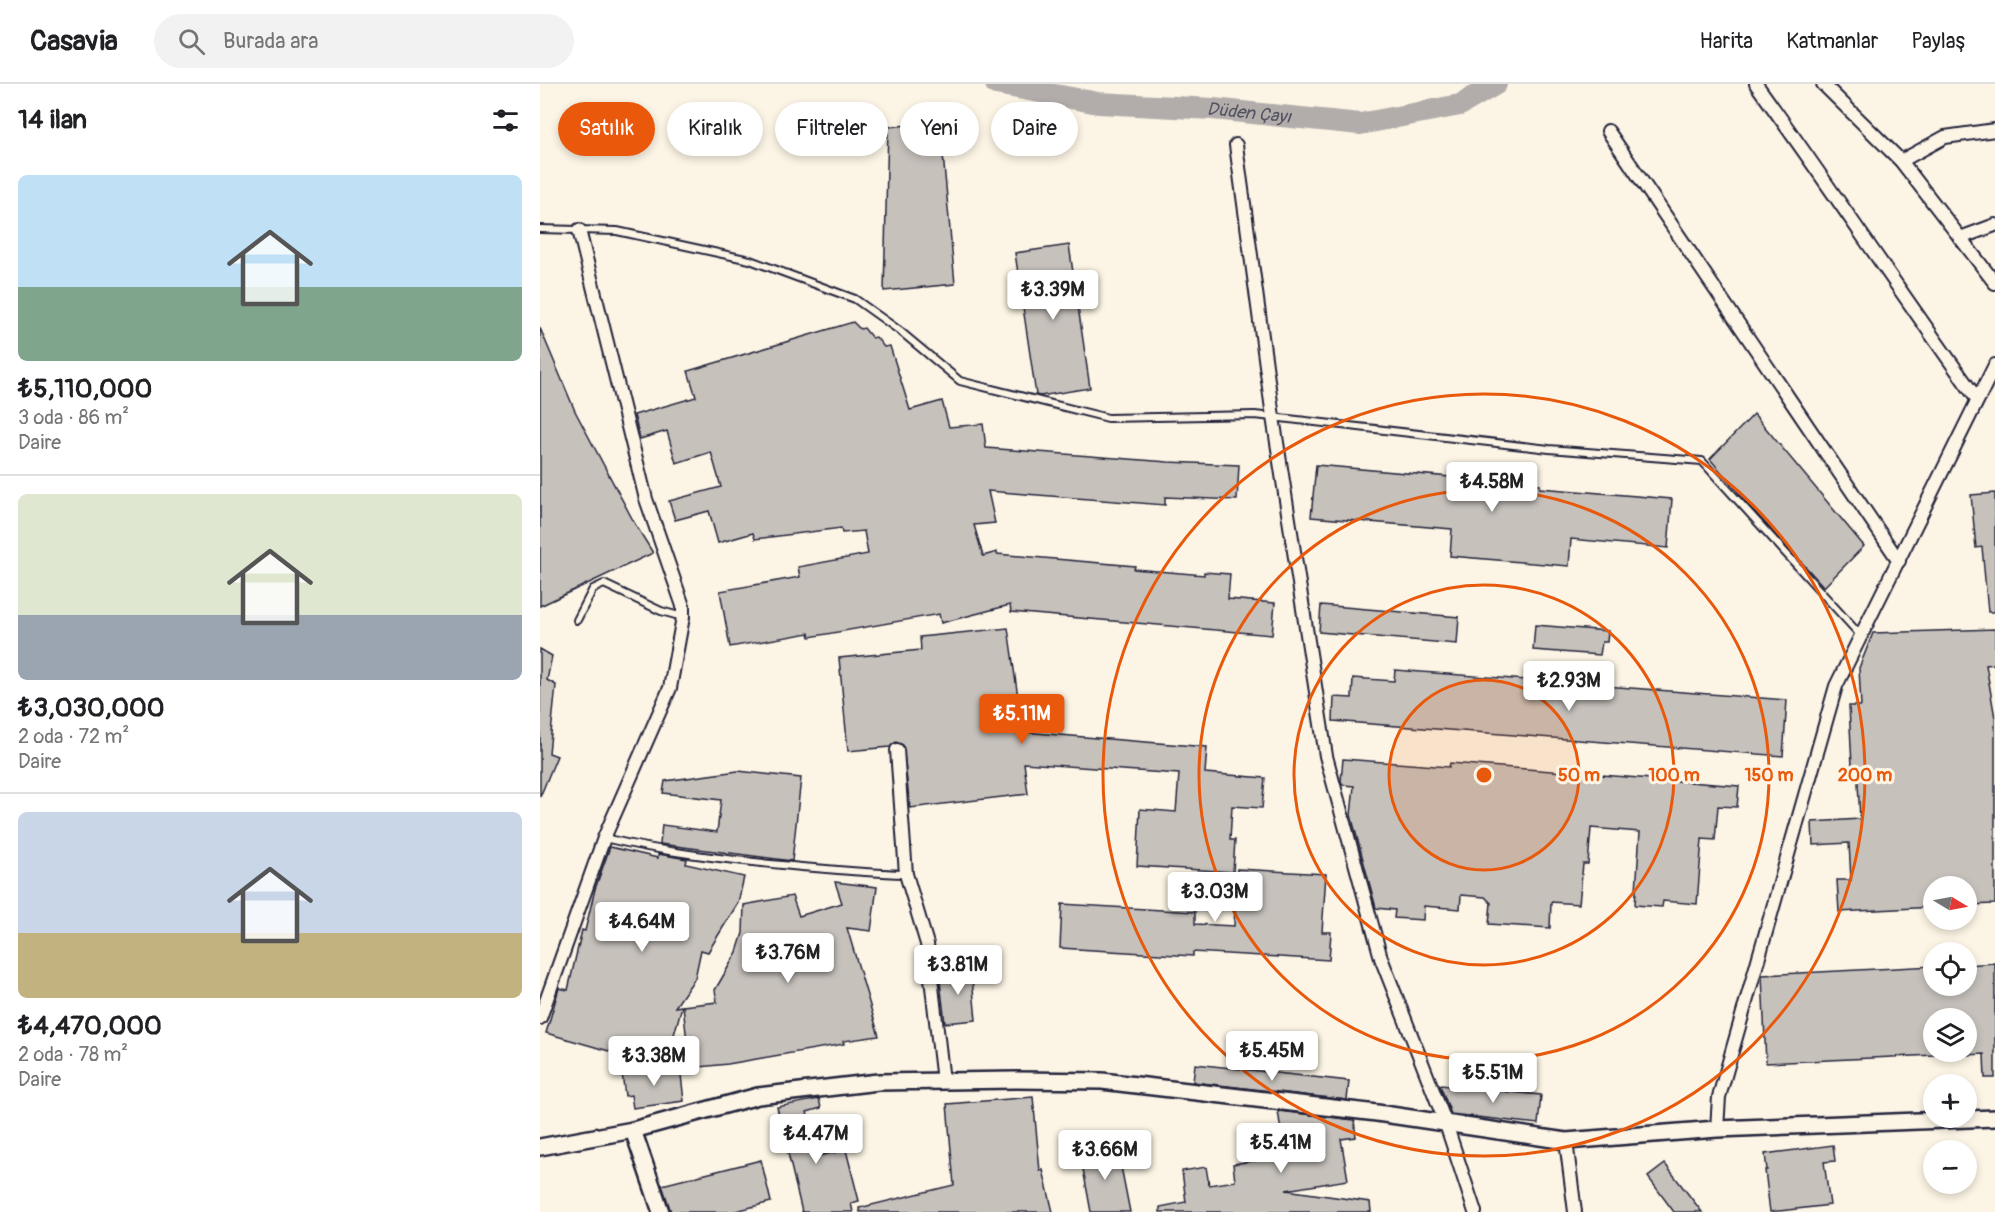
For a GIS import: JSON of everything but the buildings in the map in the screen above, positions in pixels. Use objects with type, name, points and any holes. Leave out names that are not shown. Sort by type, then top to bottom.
[{"type":"street","points":[[1756,84],[1977,399]]},
{"type":"street","points":[[1824,84],[1901,161],[1995,283]]},
{"type":"street","points":[[1901,161],[1946,137],[1995,130]]},
{"type":"street","points":[[1608,131],[1899,561]]},
{"type":"street","points":[[1236,145],[1273,417],[1326,756],[1381,958],[1446,1124],[1475,1212]]},
{"type":"street","points":[[1960,238],[1995,225]]},
{"type":"street","points":[[540,1018],[604,838],[670,688],[683,617],[683,606],[646,499],[579,230]]},
{"type":"street","points":[[1717,1129],[1719,1096],[1836,686],[1995,365]]},
{"type":"street","points":[[897,750],[906,874],[927,944],[944,1081]]},
{"type":"street","points":[[540,1147],[633,1130],[758,1096],[878,1082],[1101,1081],[1377,1113],[1566,1141],[1717,1129],[1995,1118]]},
{"type":"street","points":[[633,1130],[661,1212]]},
{"type":"street","points":[[1566,1141],[1575,1212]]},
{"type":"lane","points":[[540,229],[617,231],[750,260],[855,299],[900,331],[960,381],[1108,418],[1255,415],[1549,449],[1702,461],[1861,636]]},
{"type":"lane","points":[[577,620],[593,589],[604,585],[661,611],[683,617]]},
{"type":"lane","points":[[604,838],[645,848],[716,859],[870,873],[906,874]]},
{"type":"waterway","name":"Düden Çayı","points":[[996,84],[1098,103],[1213,109],[1360,124],[1460,105],[1496,84]]}]
